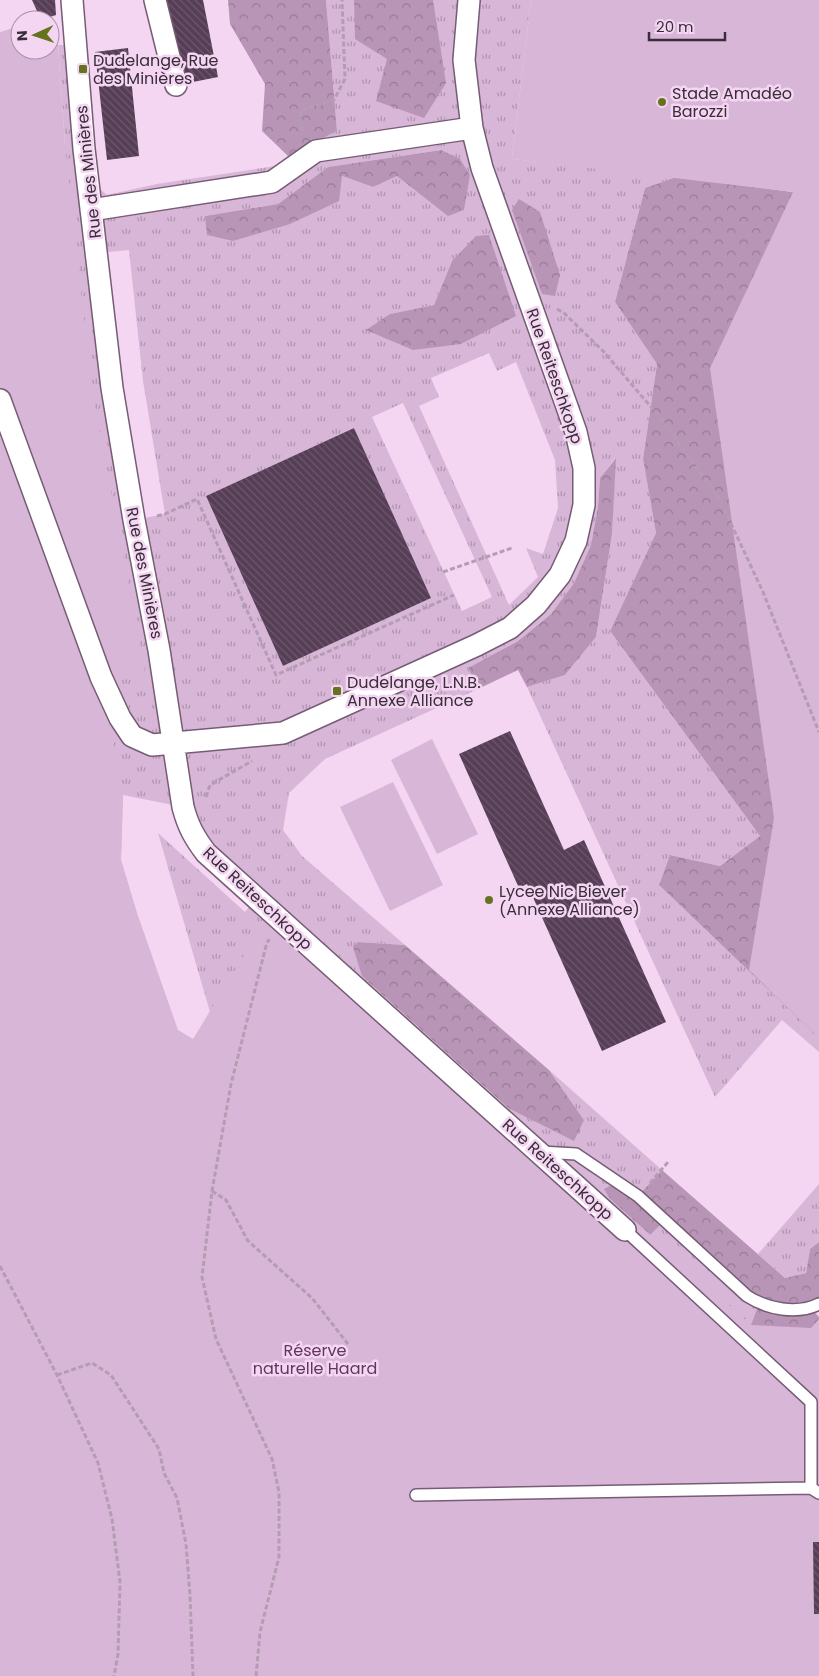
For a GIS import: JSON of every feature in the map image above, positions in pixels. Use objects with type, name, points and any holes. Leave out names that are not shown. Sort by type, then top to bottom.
[{"type":"street","name":"Rue des Minières","points":[[72,0],[84,149],[112,388],[174,744]]},
{"type":"street","points":[[155,0],[176,85]]},
{"type":"street","name":"Rue Reiteschkopp","points":[[469,0],[464,60],[472,128],[482,168],[576,432],[584,468],[584,505],[576,541],[560,575],[536,605],[510,628],[477,645],[283,733],[174,744],[187,824],[195,839],[206,853],[625,1230]]},
{"type":"street","points":[[91,210],[272,182],[316,151],[472,128]]},
{"type":"street","points":[[0,400],[101,677],[120,718],[132,736],[152,745],[174,744]]},
{"type":"lane","points":[[540,1152],[576,1154],[638,1196],[747,1296],[759,1304],[792,1310],[811,1308],[819,1304]]},
{"type":"lane","points":[[416,1495],[815,1490],[811,1402],[625,1230]]},
{"type":"path","points":[[316,151],[301,127],[300,111],[334,100],[345,79],[342,0]]},
{"type":"path","points":[[532,309],[550,306],[564,313],[604,352],[663,421],[720,500],[764,592],[819,732]]},
{"type":"path","points":[[134,520],[165,514],[197,499],[276,676],[454,595]]},
{"type":"path","points":[[443,572],[512,548]]},
{"type":"path","points":[[205,800],[210,785],[258,758]]},
{"type":"path","points":[[256,1676],[260,1632],[279,1557],[279,1492],[272,1459],[216,1339],[202,1277],[212,1191],[231,1084],[261,963]]},
{"type":"path","points":[[662,1170],[668,1162]]},
{"type":"path","points":[[212,1191],[226,1200],[248,1241],[312,1298],[348,1344]]},
{"type":"path","points":[[0,1266],[57,1375],[98,1463],[112,1519],[120,1582],[118,1654],[114,1676]]},
{"type":"path","points":[[57,1375],[92,1363],[111,1375],[159,1449],[164,1473],[177,1498],[186,1544],[193,1676]]},
{"type":"green space","points":[[228,0],[326,0],[337,131],[288,156],[262,131],[265,84],[230,24]]},
{"type":"green space","points":[[326,0],[531,0],[512,159],[676,177],[645,188],[615,302],[657,364],[643,459],[656,533],[610,631],[760,836],[720,866],[670,855],[659,885],[819,1038],[819,1052],[782,1020],[715,1097],[527,687],[565,675],[596,637],[612,534],[615,458],[600,478],[598,506],[591,545],[574,583],[551,614],[518,641],[468,668],[478,689],[325,759],[289,793],[283,830],[302,856],[405,945],[358,942],[584,1120],[549,1070],[662,1170],[638,1196],[759,1304],[792,1362],[265,923],[210,1012],[158,833],[245,912],[257,898],[206,853],[183,807],[123,795],[121,860],[136,910],[290,1624],[0,381],[50,338],[65,144],[59,60],[60,45],[77,45],[88,178],[107,195],[157,184],[275,166],[288,156],[337,131]],"holes":[[[441,150],[373,187],[342,176],[233,241],[205,216],[278,204],[328,167]],[[129,250],[143,381],[165,514],[134,520],[97,253]],[[452,261],[461,344],[390,314],[434,305]],[[489,353],[497,371],[516,362],[555,460],[558,508],[543,554],[526,548],[538,577],[509,605],[419,406],[439,397],[431,378]],[[403,403],[492,597],[462,611],[372,417]],[[354,428],[431,598],[283,666],[206,496]]]},
{"type":"green space","points":[[354,0],[433,0],[446,83],[424,118],[376,101],[387,59],[355,39]]},
{"type":"green space","points":[[531,0],[819,0],[819,1038],[749,970],[774,818],[710,368],[793,192],[512,159]]},
{"type":"green space","name":"Réserve naturelle Haard","points":[[10,29],[10,60],[59,60],[65,144],[92,390],[145,670],[133,680],[101,677],[123,795],[121,860],[136,910],[178,1030],[193,1039],[277,901],[751,1325],[811,1328],[819,1319],[819,1676],[0,1676],[0,32]]},
{"type":"green space","points":[[819,45],[819,1038],[659,885],[670,855],[720,866],[760,836],[610,631],[656,533],[643,459],[657,364],[615,302],[645,188],[676,177],[793,192]]},
{"type":"green space","points":[[441,150],[460,159],[470,175],[464,210],[448,216],[397,176],[373,187],[342,176],[339,201],[290,224],[233,241],[207,235],[205,216],[278,204],[328,167]]},
{"type":"green space","points":[[519,199],[540,212],[560,275],[555,296],[542,294],[512,210]]},
{"type":"green space","points":[[489,235],[516,316],[461,344],[413,350],[366,330],[390,314],[434,305],[452,261],[476,236]]},
{"type":"green space","points":[[616,458],[612,534],[596,637],[565,675],[527,687],[518,670],[478,689],[468,668],[518,641],[551,614],[574,583],[591,545],[598,506],[600,478]]},
{"type":"green space","points":[[432,739],[478,834],[437,854],[391,760]]},
{"type":"green space","points":[[393,782],[443,885],[390,911],[340,807]]},
{"type":"green space","points":[[358,942],[405,945],[549,1070],[584,1120],[574,1141],[508,1108],[362,976],[353,947]]},
{"type":"green space","points":[[662,1170],[785,1278],[806,1273],[810,1249],[819,1242],[819,1304],[811,1308],[819,1317],[819,1339],[751,1325],[759,1304],[664,1221],[650,1235],[610,1199],[604,1189],[617,1182],[638,1196]]},
{"type":"green space","points":[[819,1184],[819,1242],[810,1249],[806,1273],[785,1278],[758,1254]]},
{"type":"building","points":[[32,0],[55,0],[56,10],[36,10]]},
{"type":"building","points":[[165,0],[203,0],[218,77],[183,84]]},
{"type":"building","points":[[128,48],[139,156],[107,160],[95,52]]},
{"type":"building","points":[[354,428],[431,598],[283,666],[206,496]]},
{"type":"building","points":[[510,731],[564,850],[584,840],[666,1022],[602,1051],[527,884],[519,888],[459,754]]},
{"type":"building","points":[[813,1542],[819,1542],[819,1614],[814,1614]]},
{"type":"place","name":"Dudelange, Rue des Minières","points":[[83,69]]},
{"type":"place","name":"Stade Amadéo Barozzi","points":[[662,102]]},
{"type":"place","name":"Dudelange, L.N.B. Annexe Alliance","points":[[337,691]]},
{"type":"place","name":"Lycee Nic Biever (Annexe Alliance)","points":[[489,900]]}]
